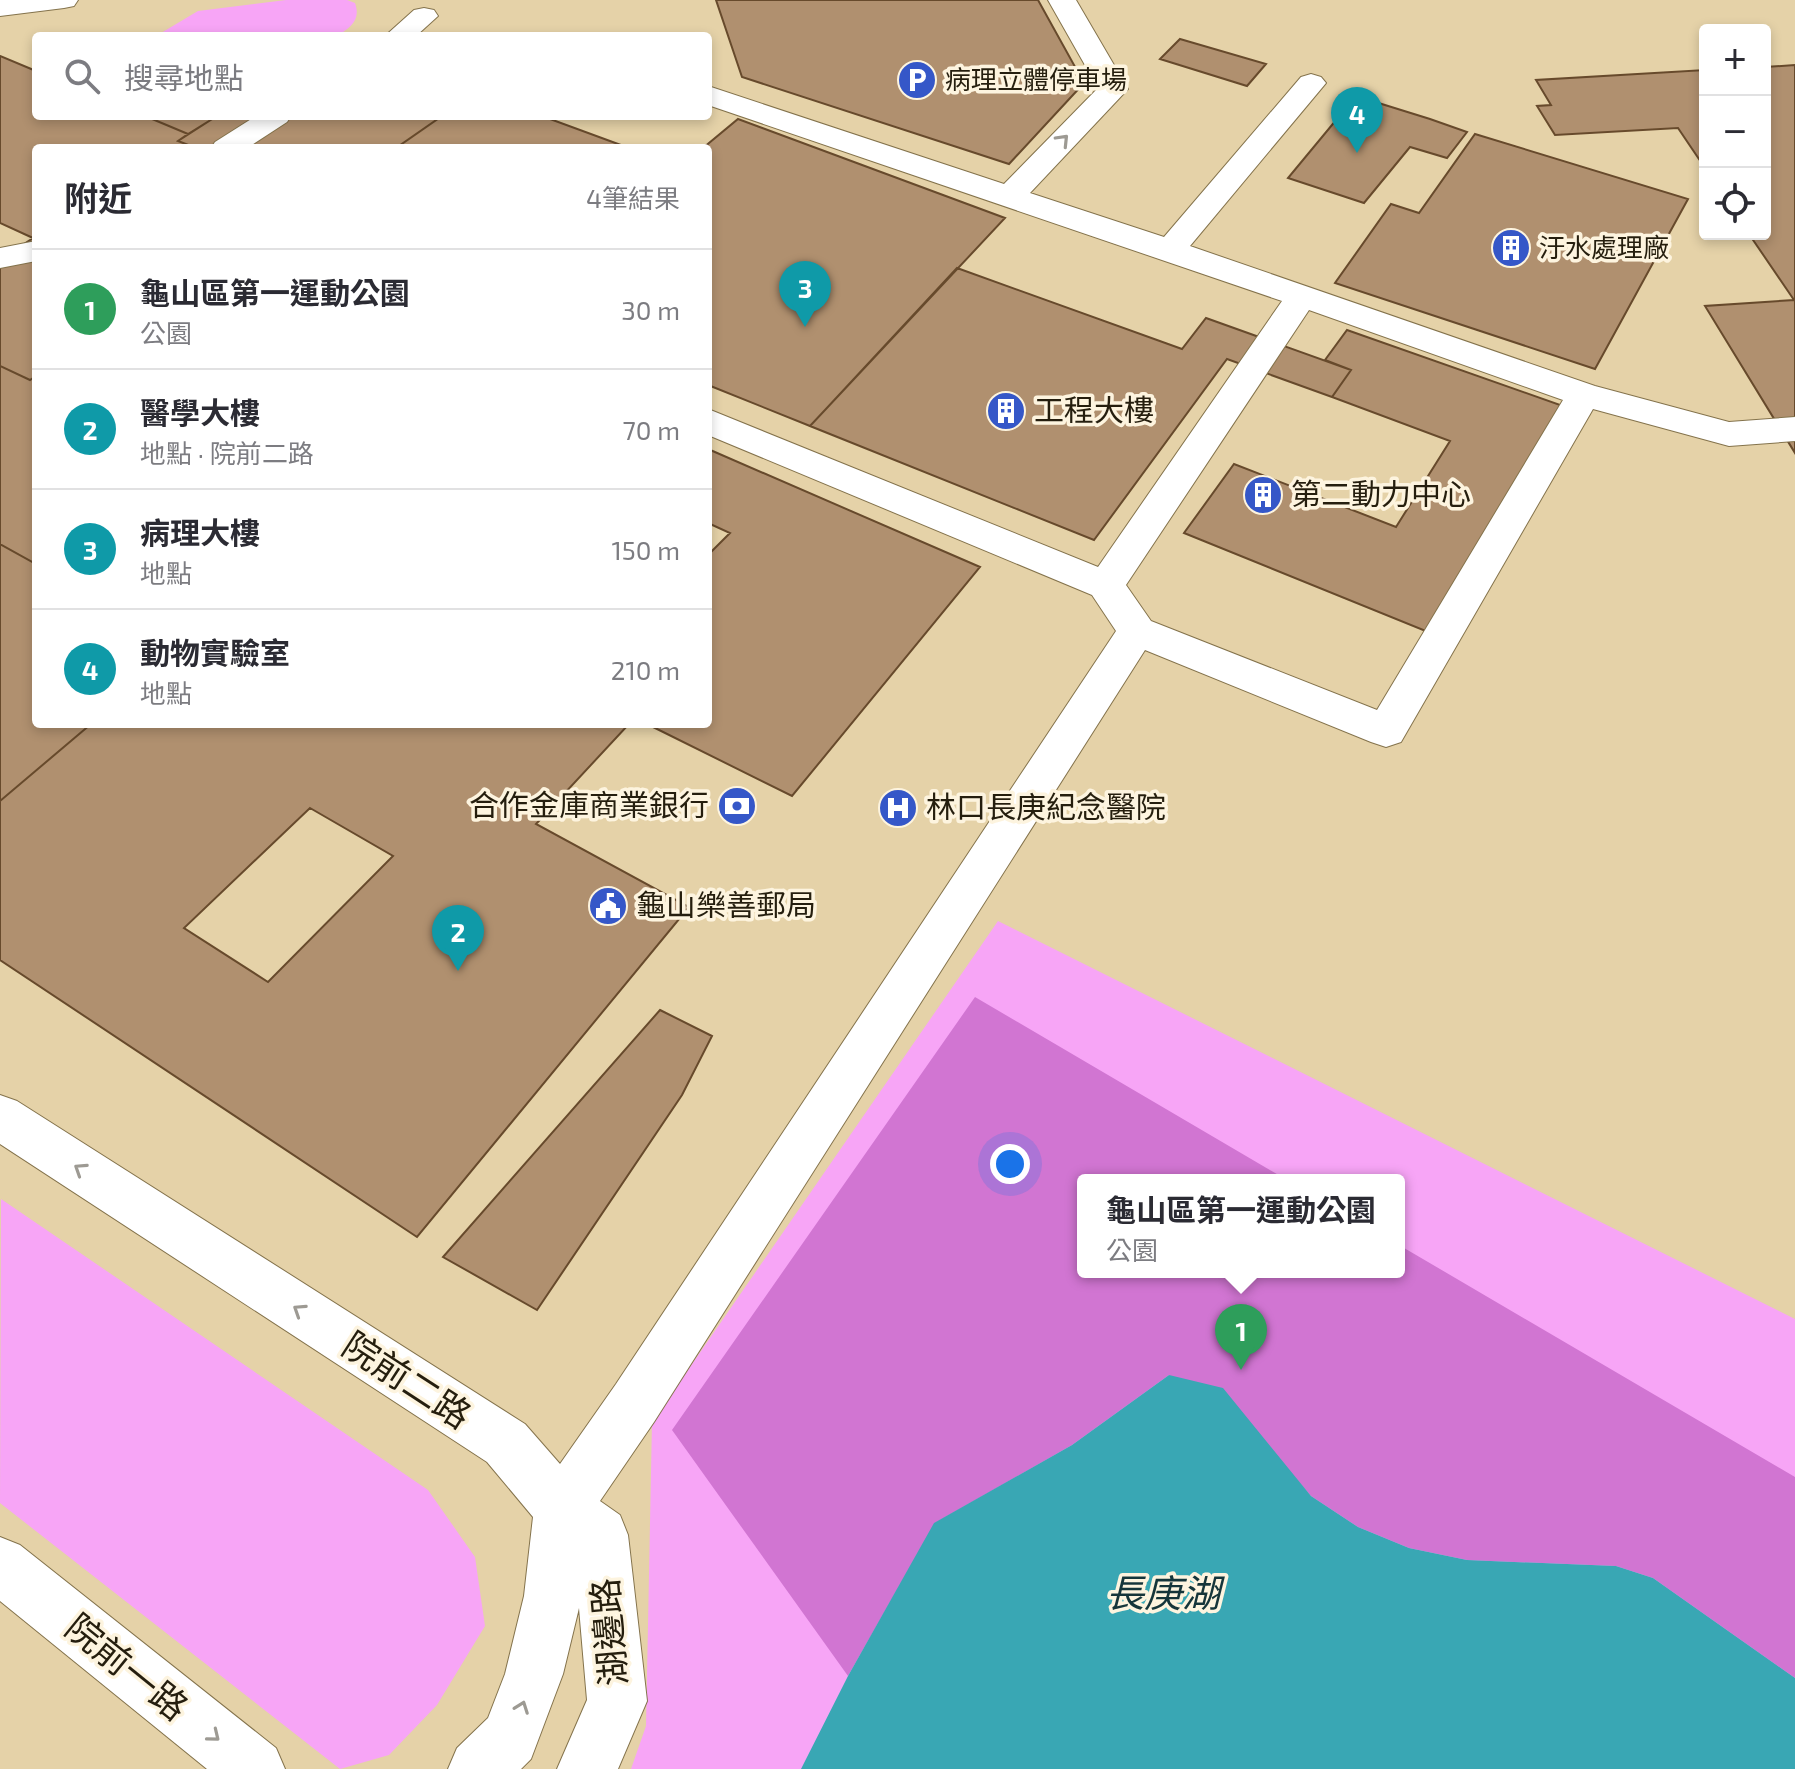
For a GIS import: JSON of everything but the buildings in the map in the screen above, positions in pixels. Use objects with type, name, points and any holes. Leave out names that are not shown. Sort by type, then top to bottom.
[{"type":"street","points":[[0,8],[61,0]]},
{"type":"street","points":[[1009,197],[1113,89],[1062,0]]},
{"type":"street","points":[[404,32],[424,16]]},
{"type":"street","points":[[1170,250],[1311,83]]},
{"type":"street","points":[[765,114],[787,92]]},
{"type":"street","points":[[712,96],[1170,250],[1584,395],[1729,434],[1795,429]]},
{"type":"street","points":[[232,144],[270,120]]},
{"type":"street","points":[[0,258],[32,252]]},
{"type":"street","points":[[1106,585],[1301,297]]},
{"type":"street","points":[[712,423],[1106,585],[1137,631],[1386,731],[1584,395]]},
{"type":"street","points":[[478,1769],[510,1738],[534,1674],[553,1596],[562,1508],[635,1403],[1137,631]]},
{"type":"street","name":"院前二路","points":[[0,1117],[506,1443],[562,1508]]},
{"type":"street","name":"湖邊路","points":[[562,1508],[600,1535],[617,1701],[587,1769]]},
{"type":"street","name":"院前一路","points":[[0,1565],[255,1769]]},
{"type":"shaded area","points":[[286,0],[347,0],[355,3],[357,14],[356,19],[342,32],[163,32],[198,11]]},
{"type":"shaded area","points":[[998,921],[1795,1319],[1795,1769],[631,1769],[646,1726],[652,1422]]},
{"type":"shaded area","points":[[975,997],[1277,1174],[1077,1174],[1077,1278],[1405,1278],[1405,1249],[1795,1477],[1795,1678],[1653,1578],[1616,1566],[1467,1560],[1409,1548],[1358,1527],[1311,1496],[1267,1445],[1169,1375],[1072,1445],[935,1523],[848,1676],[672,1430]]},
{"type":"shaded area","points":[[1,1199],[428,1490],[475,1557],[485,1626],[437,1705],[389,1755],[340,1769],[0,1503]]},
{"type":"water","name":"長庚湖","points":[[1169,1375],[1223,1388],[1311,1496],[1358,1527],[1409,1548],[1467,1560],[1616,1566],[1653,1578],[1795,1678],[1795,1769],[801,1769],[848,1676],[934,1523],[1072,1445]]},
{"type":"place","name":"病理立體停車場","points":[[917,80]]},
{"type":"place","name":"動物實驗室","points":[[1357,153]]},
{"type":"place","name":"汙水處理廠","points":[[1511,248]]},
{"type":"place","name":"病理大樓","points":[[805,327]]},
{"type":"place","name":"工程大樓","points":[[1006,411]]},
{"type":"place","name":"第二動力中心","points":[[1263,495]]},
{"type":"place","name":"合作金庫商業銀行","points":[[737,806]]},
{"type":"place","name":"林口長庚紀念醫院","points":[[898,808]]},
{"type":"place","name":"龜山樂善郵局","points":[[608,906]]},
{"type":"place","name":"醫學大樓","points":[[458,971]]},
{"type":"place","name":"龜山區第一運動公園","points":[[1241,1370]]}]
